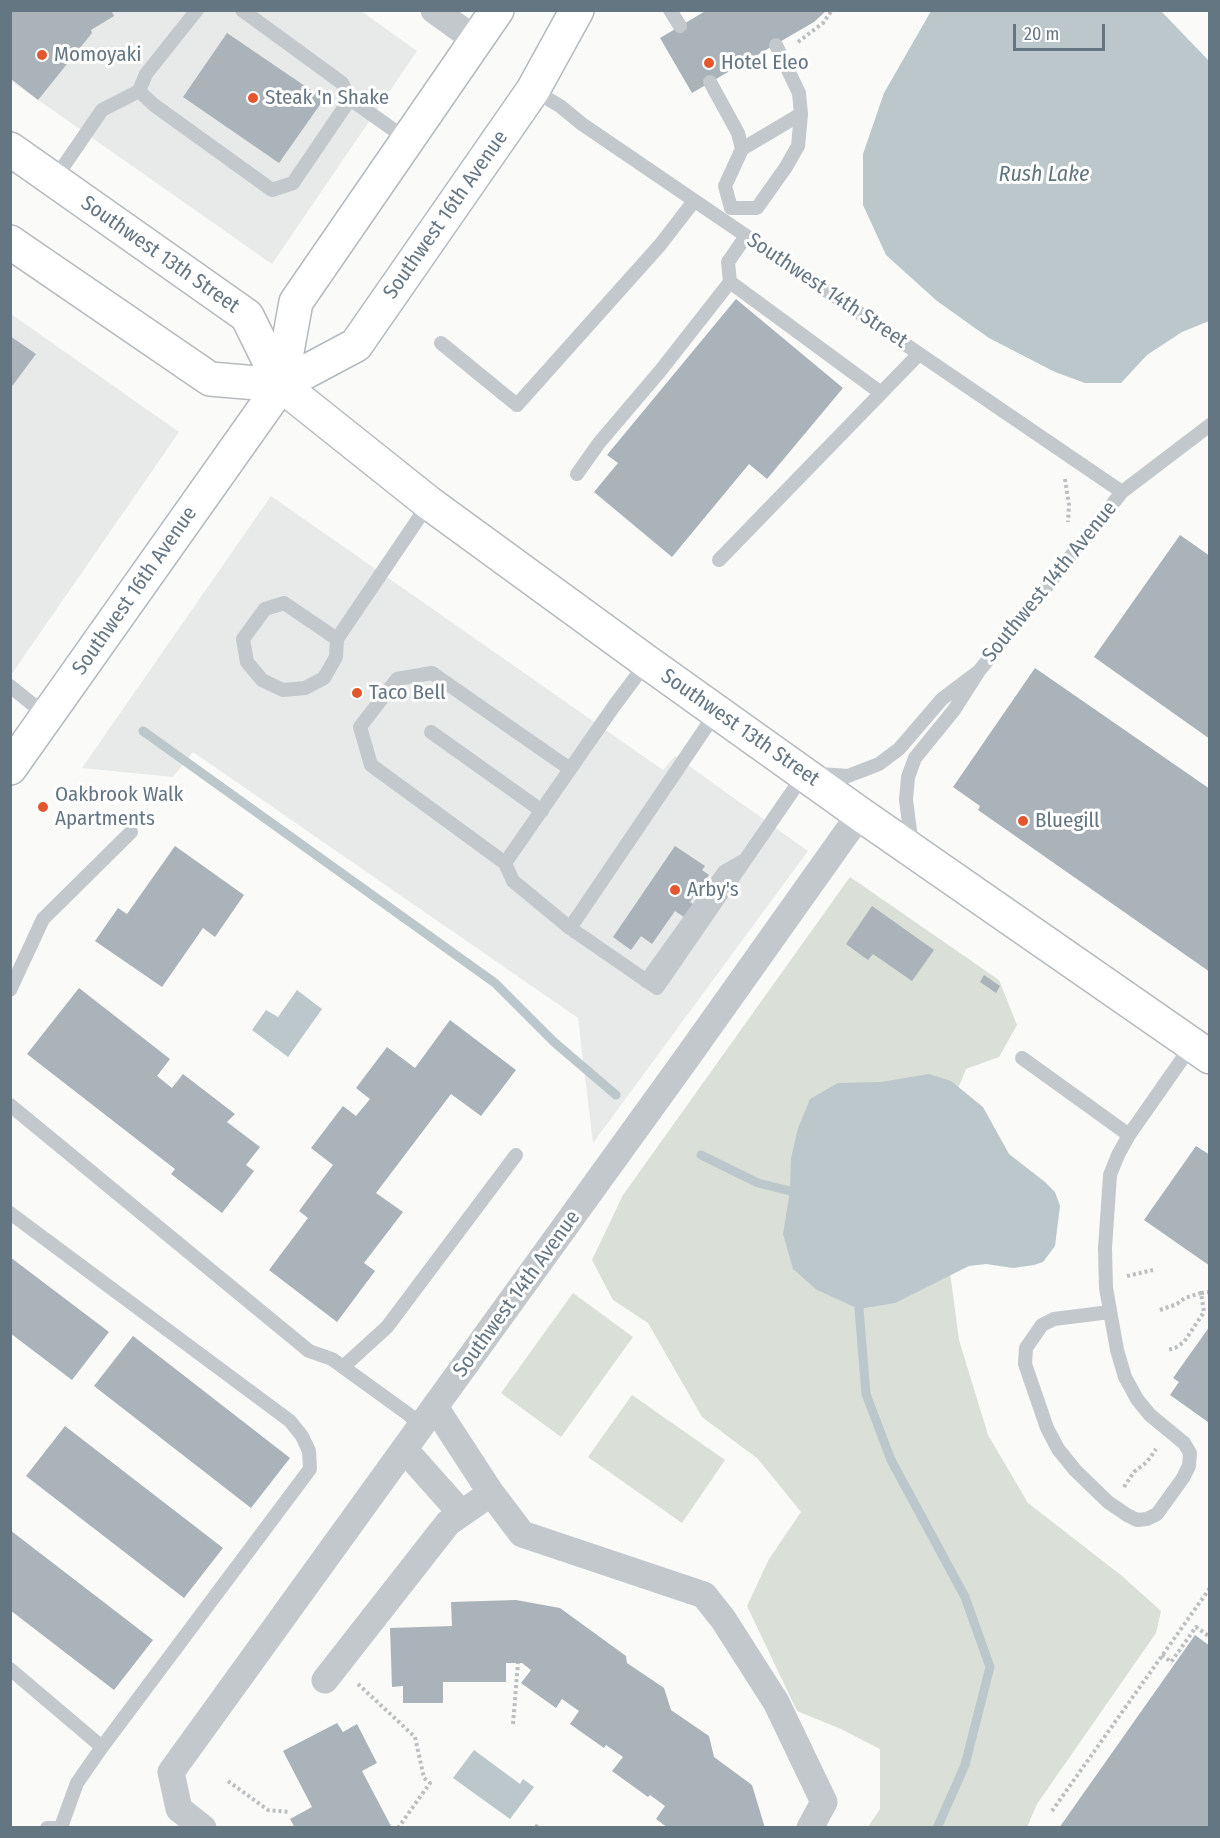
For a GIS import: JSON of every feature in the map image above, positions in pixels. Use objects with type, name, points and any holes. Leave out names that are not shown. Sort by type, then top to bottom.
[{"type":"main road","name":"Southwest 16th Avenue","points":[[10,768],[281,385],[296,302],[497,10]]},
{"type":"main road","name":"Southwest 16th Avenue","points":[[281,385],[356,345],[533,90],[577,10]]},
{"type":"main road","name":"Southwest 13th Street","points":[[10,149],[247,316],[281,385],[429,503],[860,814],[1201,1051]]},
{"type":"main road","points":[[10,242],[210,379],[281,385]]},
{"type":"street","points":[[434,10],[477,42]]},
{"type":"street","name":"Southwest 14th Avenue","points":[[203,1827],[179,1809],[171,1772],[860,814]]},
{"type":"street","points":[[428,1417],[522,1534],[704,1595],[723,1618],[776,1702],[824,1803],[810,1827]]},
{"type":"street","points":[[405,1449],[462,1513]]},
{"type":"street","points":[[331,1672],[448,1523],[491,1493]]},
{"type":"lane","points":[[54,180],[102,110],[139,91],[146,74],[197,10]]},
{"type":"lane","points":[[242,10],[342,83],[350,99],[408,140]]},
{"type":"lane","points":[[670,10],[680,26]]},
{"type":"lane","points":[[731,208],[757,208],[798,146],[801,114],[799,93],[776,45]]},
{"type":"lane","points":[[710,82],[738,133],[742,149]]},
{"type":"lane","name":"Southwest 14th Street","points":[[533,90],[560,106],[582,124],[694,201],[1122,492]]},
{"type":"lane","points":[[139,91],[154,105],[272,190],[293,183],[350,99]]},
{"type":"lane","points":[[731,208],[725,186],[742,149],[801,114]]},
{"type":"lane","points":[[441,343],[517,405],[660,245],[694,201]]},
{"type":"lane","points":[[722,220],[731,208]]},
{"type":"lane","points":[[577,474],[599,443],[661,370],[730,282],[728,262],[746,236]]},
{"type":"lane","points":[[730,282],[881,393]]},
{"type":"lane","points":[[719,560],[919,354]]},
{"type":"lane","name":"Southwest 14th Avenue","points":[[913,851],[906,800],[908,777],[915,758],[954,710],[979,671],[1122,492],[1209,425]]},
{"type":"lane","points":[[337,639],[284,603],[265,609],[243,639],[247,662],[262,680],[282,690],[305,688],[324,678],[336,657],[337,639],[429,503]]},
{"type":"lane","points":[[505,863],[647,662]]},
{"type":"lane","name":"Southwest 14th Avenue","points":[[805,773],[848,776],[879,764],[899,749],[942,699],[979,671]]},
{"type":"lane","points":[[570,769],[432,673],[397,679],[360,727],[371,765],[505,863],[513,881],[570,928],[657,988],[805,773]]},
{"type":"lane","points":[[10,686],[47,716]]},
{"type":"lane","points":[[570,928],[717,711]]},
{"type":"lane","points":[[430,732],[542,811]]},
{"type":"lane","points":[[10,990],[43,919],[132,832]]},
{"type":"lane","points":[[1110,1312],[1054,1319],[1042,1325],[1026,1348],[1025,1364],[1047,1428],[1064,1456],[1108,1502],[1137,1520],[1147,1520],[1157,1514],[1184,1478],[1189,1466],[1190,1453],[1184,1443],[1150,1415],[1137,1399],[1125,1377],[1117,1350],[1106,1288],[1105,1248],[1110,1175],[1129,1135],[1201,1051]]},
{"type":"lane","points":[[1022,1058],[1129,1135]]},
{"type":"lane","points":[[10,1105],[309,1351],[332,1359],[428,1417]]},
{"type":"lane","points":[[343,1366],[387,1327],[516,1155]]},
{"type":"lane","points":[[10,1213],[290,1421],[302,1436],[309,1451],[310,1469],[102,1747],[77,1783],[57,1827]]},
{"type":"lane","points":[[10,1669],[102,1747]]},
{"type":"path","points":[[796,43],[823,22],[832,10]]},
{"type":"path","points":[[1066,469],[1065,492],[1069,519],[1067,526]]},
{"type":"path","points":[[1124,1276],[1153,1270]]},
{"type":"path","points":[[1160,1310],[1177,1304],[1185,1298],[1209,1292]]},
{"type":"path","points":[[1167,1350],[1184,1342],[1204,1312],[1202,1293]]},
{"type":"path","points":[[1124,1488],[1134,1472],[1147,1462],[1161,1442]]},
{"type":"path","points":[[1052,1811],[1209,1588]]},
{"type":"path","points":[[1161,1655],[1171,1662],[1196,1627],[1209,1637]]},
{"type":"path","points":[[513,1724],[518,1663]]},
{"type":"path","points":[[331,1672],[415,1737],[424,1778],[430,1783],[398,1827]]},
{"type":"path","points":[[228,1781],[268,1810],[289,1812]]},
{"type":"path","points":[[535,1826],[541,1827]]},
{"type":"shaded area","points":[[11,11],[361,11],[417,51],[272,264],[11,81]]},
{"type":"shaded area","points":[[11,314],[179,432],[11,675]]},
{"type":"shaded area","points":[[271,496],[663,770],[675,756],[808,851],[593,1143],[578,1018],[193,752],[173,777],[82,768]]},
{"type":"shaded area","points":[[850,877],[999,980],[1017,1025],[999,1057],[966,1069],[940,1132],[949,1265],[959,1340],[988,1435],[1028,1503],[1122,1576],[1161,1611],[1156,1633],[1037,1804],[1027,1827],[868,1827],[880,1809],[880,1749],[841,1729],[797,1711],[747,1606],[769,1559],[801,1512],[758,1459],[702,1417],[648,1323],[613,1300],[592,1260],[623,1195]]},
{"type":"shaded area","points":[[573,1293],[633,1337],[561,1437],[501,1393]]},
{"type":"shaded area","points":[[632,1395],[725,1460],[682,1523],[588,1457]]},
{"type":"water","name":"Rush Lake","points":[[931,11],[1161,11],[1209,61],[1209,321],[1182,332],[1147,355],[1121,383],[1085,383],[1055,372],[989,338],[937,301],[886,255],[863,205],[863,154],[884,93]]},
{"type":"water","points":[[297,990],[322,1009],[288,1057],[252,1030],[266,1010],[278,1017]]},
{"type":"water","points":[[929,1074],[951,1081],[983,1107],[1009,1154],[1055,1192],[1060,1206],[1055,1246],[1043,1262],[1034,1265],[1013,1268],[986,1264],[969,1266],[895,1303],[859,1309],[817,1290],[793,1269],[783,1234],[790,1191],[791,1158],[798,1128],[810,1099],[838,1083],[881,1082]]},
{"type":"water","points":[[474,1750],[520,1784],[523,1779],[534,1787],[510,1819],[453,1778]]},
{"type":"building","name":"Momoyaki","points":[[10,10],[111,10],[114,16],[91,30],[92,33],[38,100],[10,78]]},
{"type":"building","name":"Hotel Eleo","points":[[707,10],[827,10],[814,22],[692,93],[660,38]]},
{"type":"building","name":"Steak 'n Shake","points":[[227,33],[324,99],[279,163],[183,97]]},
{"type":"building","points":[[736,299],[843,388],[767,479],[749,464],[672,557],[594,492],[618,463],[607,455]]},
{"type":"building","points":[[10,336],[36,354],[10,389]]},
{"type":"building","points":[[1180,535],[1210,556],[1210,739],[1094,657]]},
{"type":"building","points":[[1035,668],[1210,789],[1210,972],[978,810],[980,806],[953,787]]},
{"type":"building","points":[[175,846],[244,895],[215,937],[203,928],[162,987],[95,941],[118,908],[127,914]]},
{"type":"building","points":[[675,846],[705,866],[702,870],[709,875],[690,902],[693,904],[684,917],[675,911],[652,944],[641,936],[631,950],[613,937]]},
{"type":"building","points":[[872,906],[934,950],[912,981],[873,954],[868,960],[846,944]]},
{"type":"building","points":[[984,975],[1000,986],[996,993],[980,982]]},
{"type":"building","points":[[79,988],[170,1059],[157,1076],[172,1088],[183,1074],[235,1114],[227,1122],[260,1147],[246,1165],[254,1171],[222,1213],[171,1174],[175,1169],[27,1054]]},
{"type":"building","points":[[450,1020],[516,1070],[481,1116],[451,1094],[376,1193],[403,1212],[364,1263],[375,1271],[337,1322],[269,1270],[308,1218],[299,1211],[333,1165],[311,1148],[343,1106],[356,1116],[370,1099],[356,1088],[387,1047],[415,1068]]},
{"type":"building","points":[[1196,1146],[1210,1155],[1210,1266],[1144,1220]]},
{"type":"building","points":[[10,1257],[109,1332],[72,1380],[10,1333]]},
{"type":"building","points":[[1210,1326],[1210,1420],[1208,1422],[1170,1395],[1179,1382],[1173,1378]]},
{"type":"building","points":[[133,1336],[290,1458],[251,1508],[94,1386]]},
{"type":"building","points":[[65,1426],[223,1548],[184,1598],[26,1476]]},
{"type":"building","points":[[10,1530],[153,1640],[114,1690],[10,1610]]},
{"type":"building","points":[[516,1600],[560,1608],[626,1656],[627,1663],[664,1688],[671,1710],[709,1736],[714,1757],[752,1785],[765,1828],[668,1828],[656,1819],[665,1806],[650,1795],[648,1797],[612,1771],[623,1757],[606,1745],[604,1748],[570,1724],[579,1711],[562,1699],[556,1708],[521,1683],[531,1670],[522,1663],[506,1663],[506,1682],[443,1682],[443,1703],[403,1703],[403,1686],[392,1687],[390,1628],[452,1626],[451,1602]]},
{"type":"building","points":[[1195,1635],[1210,1646],[1210,1828],[1059,1828]]},
{"type":"building","points":[[337,1723],[343,1732],[357,1724],[377,1763],[362,1771],[392,1828],[295,1828],[290,1819],[312,1807],[283,1751]]},
{"type":"waterway","points":[[143,731],[495,983],[554,1042],[616,1095]]},
{"type":"waterway","points":[[701,1155],[758,1183],[790,1191]]},
{"type":"waterway","points":[[859,1309],[866,1394],[891,1460],[965,1597],[990,1667],[965,1765],[937,1828]]},
{"type":"place","name":"Momoyaki","points":[[42,55]]},
{"type":"place","name":"Hotel Eleo","points":[[709,63]]},
{"type":"place","name":"Steak 'n Shake","points":[[253,98]]},
{"type":"place","name":"Taco Bell","points":[[357,693]]},
{"type":"place","name":"Oakbrook Walk Apartments","points":[[43,807]]},
{"type":"place","name":"Bluegill","points":[[1023,821]]},
{"type":"place","name":"Arby's","points":[[675,890]]}]
